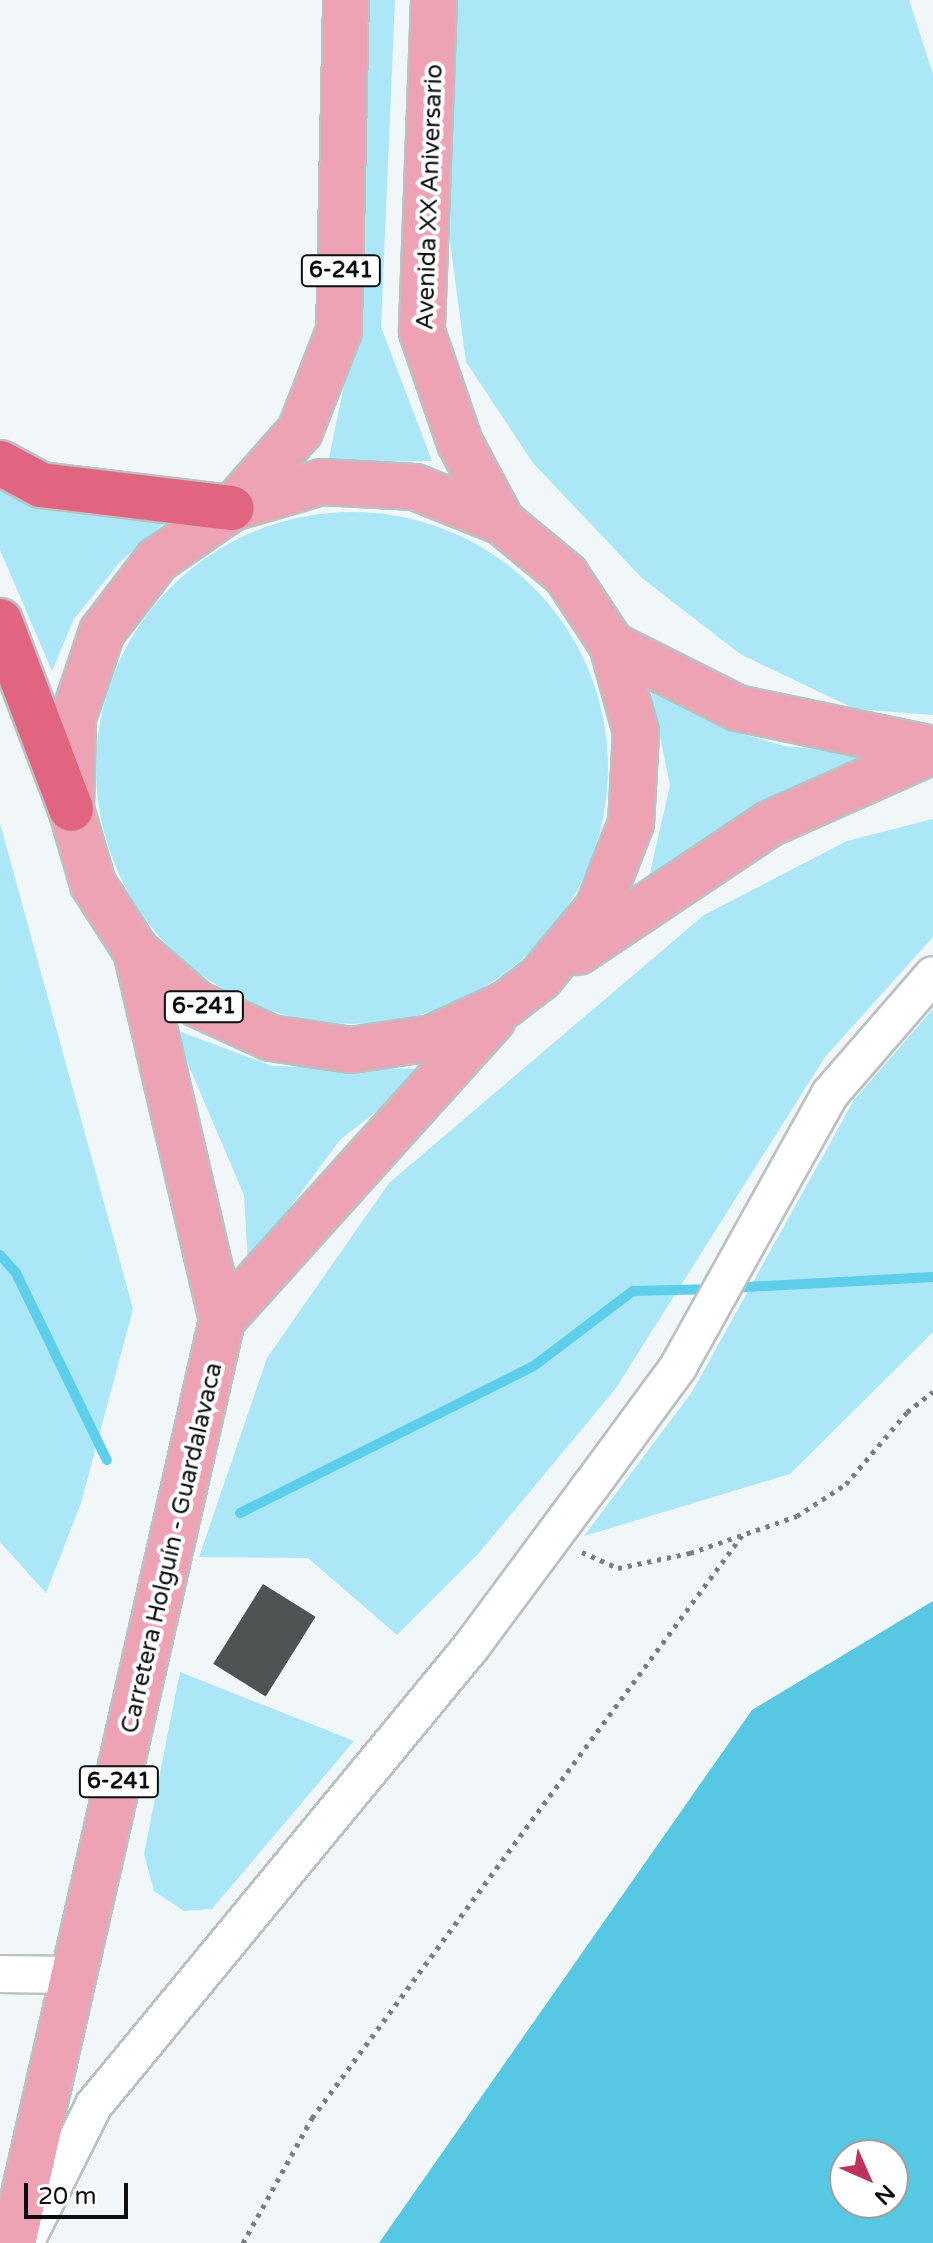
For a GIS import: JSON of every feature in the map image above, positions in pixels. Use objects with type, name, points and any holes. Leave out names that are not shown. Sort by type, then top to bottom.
[{"type":"highway","points":[[0,463],[41,485],[232,508]]},
{"type":"highway","points":[[0,621],[71,809]]},
{"type":"main road","name":"6-241","points":[[232,508],[322,482],[415,487],[502,522],[566,575],[612,645],[636,732],[631,823],[598,908],[523,991],[432,1038],[351,1050],[271,1038],[197,1004],[136,951],[93,884],[71,809],[73,718],[102,632],[157,560],[232,508],[300,431],[339,331],[346,0]]},
{"type":"main road","name":"Avenida XX Aniversario","points":[[434,0],[422,332],[460,443],[502,522]]},
{"type":"main road","points":[[612,645],[737,708],[933,750]]},
{"type":"main road","points":[[523,991],[769,824],[933,750]]},
{"type":"main road","name":"Carretera Holguín - Guardalavaca","points":[[13,2243],[222,1320],[136,951]]},
{"type":"main road","name":"Carretera Holguín - Guardalavaca","points":[[222,1320],[523,991]]},
{"type":"street","points":[[25,2243],[94,2105],[552,1538],[678,1367],[729,1267],[830,1094],[933,975]]},
{"type":"street","points":[[0,1974],[76,1975]]},
{"type":"path","points":[[552,1538],[618,1568],[797,1516],[846,1484],[907,1412],[933,1392]]},
{"type":"path","points":[[243,2243],[312,2118],[743,1534]]},
{"type":"shaded area","points":[[367,0],[395,0],[381,327],[432,461],[328,463],[355,333]]},
{"type":"shaded area","points":[[455,0],[909,0],[933,74],[933,715],[855,709],[740,654],[642,578],[533,463],[466,362],[450,241]]},
{"type":"shaded area","points":[[0,486],[167,521],[120,562],[74,619],[52,671],[0,550]]},
{"type":"shaded area","points":[[352,512],[402,517],[450,532],[494,555],[533,587],[565,626],[588,670],[603,718],[608,768],[603,818],[588,866],[565,910],[533,949],[494,981],[450,1004],[402,1019],[352,1024],[302,1019],[254,1004],[210,981],[171,949],[139,910],[116,866],[101,818],[96,768],[101,718],[116,670],[139,626],[171,587],[210,555],[254,532],[302,517]]},
{"type":"shaded area","points":[[649,683],[733,731],[784,746],[877,754],[647,886],[670,785]]},
{"type":"shaded area","points":[[933,819],[933,937],[825,1057],[616,1388],[478,1554],[397,1635],[308,1558],[199,1557],[267,1358],[389,1183],[704,915],[847,841]]},
{"type":"shaded area","points":[[0,823],[133,1309],[81,1503],[46,1593],[0,1542]]},
{"type":"shaded area","points":[[933,1009],[933,1332],[790,1474],[584,1536],[692,1392],[854,1100]]},
{"type":"shaded area","points":[[173,1029],[272,1066],[430,1069],[340,1140],[248,1264],[244,1195]]},
{"type":"shaded area","points":[[933,1601],[933,2243],[379,2243],[752,1710]]},
{"type":"shaded area","points":[[180,1672],[354,1741],[212,1909],[184,1911],[154,1891],[144,1854]]},
{"type":"building","points":[[263,1584],[316,1617],[266,1697],[213,1664]]},
{"type":"waterway","points":[[0,1255],[16,1273],[107,1460]]},
{"type":"waterway","points":[[729,1288],[933,1277]]},
{"type":"waterway","points":[[240,1513],[535,1365],[633,1291],[713,1289]]}]
